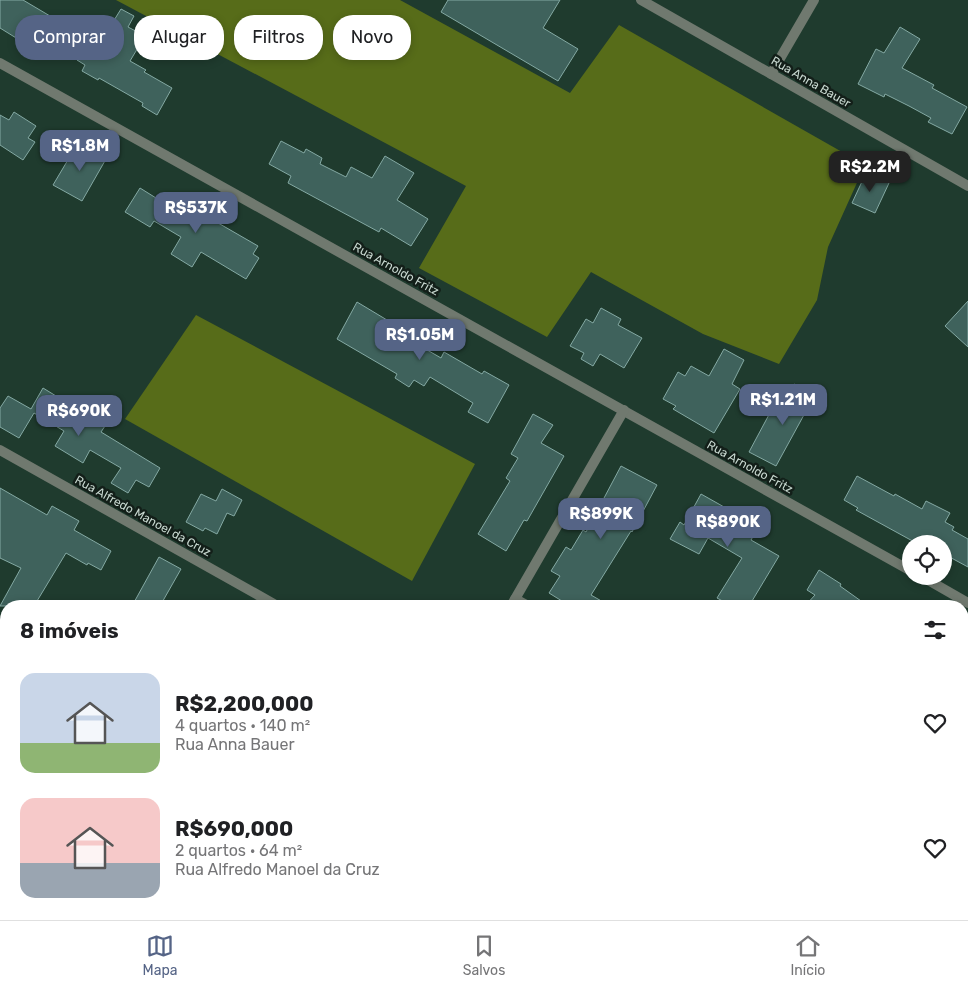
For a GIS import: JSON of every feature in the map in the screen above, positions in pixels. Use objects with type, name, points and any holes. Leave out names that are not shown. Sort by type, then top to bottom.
[{"type":"street","name":"Rua Anna Bauer","points":[[641,0],[968,186]]},
{"type":"street","points":[[771,74],[814,0]]},
{"type":"street","name":"Rua Arnoldo Fritz","points":[[0,62],[902,566]]},
{"type":"street","points":[[514,600],[624,410]]},
{"type":"street","name":"Rua Alfredo Manoel da Cruz","points":[[0,450],[267,600]]},
{"type":"street","points":[[936,585],[963,600]]},
{"type":"green space","points":[[116,0],[400,0],[570,93],[619,25],[865,165],[828,247],[817,300],[779,364],[703,334],[591,272],[547,337],[419,268],[466,186],[224,57],[224,15],[144,15]]},
{"type":"green space","points":[[196,315],[475,464],[412,581],[125,419]]},
{"type":"building","points":[[0,0],[23,0],[48,15],[15,15],[15,37],[0,28]]},
{"type":"building","points":[[448,0],[560,0],[543,28],[578,49],[558,81],[441,12]]},
{"type":"building","points":[[121,9],[134,16],[128,27],[134,30],[134,54],[130,61],[146,70],[144,72],[172,88],[157,115],[142,106],[143,103],[99,78],[98,80],[82,71],[85,65],[77,60],[124,60],[124,15],[117,15]]},
{"type":"building","points":[[900,27],[920,39],[902,68],[934,85],[932,88],[967,107],[952,134],[928,122],[931,118],[909,106],[885,94],[884,97],[858,84],[876,49],[884,53]]},
{"type":"building","points":[[14,112],[36,126],[28,138],[35,142],[23,160],[0,145],[0,115],[9,120]]},
{"type":"building","points":[[281,141],[304,153],[306,149],[322,158],[320,164],[346,177],[351,167],[372,178],[385,156],[414,173],[397,200],[428,219],[411,246],[381,228],[379,232],[288,183],[291,176],[269,164]]},
{"type":"building","points":[[78,143],[106,159],[82,201],[53,185]]},
{"type":"building","points":[[866,173],[889,183],[875,213],[852,203]]},
{"type":"building","points":[[140,188],[164,203],[167,199],[204,221],[206,216],[258,246],[253,254],[259,258],[246,279],[201,252],[192,267],[171,254],[181,237],[154,221],[150,227],[125,212]]},
{"type":"building","points":[[968,301],[968,347],[945,326]]},
{"type":"building","points":[[357,302],[412,335],[410,340],[441,358],[444,352],[482,374],[484,371],[509,385],[488,423],[468,412],[473,403],[430,377],[424,386],[414,380],[409,387],[395,378],[397,374],[337,339]]},
{"type":"building","points":[[601,308],[621,319],[618,325],[642,338],[624,368],[600,354],[593,366],[581,359],[584,353],[570,346],[586,319],[593,323]]},
{"type":"building","points":[[724,349],[744,360],[732,384],[740,389],[714,433],[673,409],[676,406],[663,399],[678,372],[685,376],[691,366],[709,376]]},
{"type":"building","points":[[794,384],[818,398],[808,415],[805,413],[776,466],[749,452],[772,409],[778,413]]},
{"type":"building","points":[[43,388],[105,426],[101,432],[160,468],[149,487],[136,480],[128,493],[111,483],[121,468],[90,450],[83,463],[55,446],[64,431],[34,413],[19,438],[0,427],[0,408],[8,396],[31,409]]},
{"type":"building","points":[[533,414],[553,425],[541,443],[564,456],[527,521],[524,520],[506,551],[478,534],[510,481],[506,478],[518,458],[511,454]]},
{"type":"building","points":[[621,466],[657,485],[632,532],[591,595],[600,600],[560,600],[549,593],[560,576],[551,571],[566,547],[571,550],[583,530],[586,532]]},
{"type":"building","points":[[857,476],[922,509],[926,501],[950,513],[945,522],[954,527],[952,530],[968,539],[968,567],[952,558],[952,535],[902,535],[856,510],[858,508],[844,500]]},
{"type":"building","points":[[0,488],[47,515],[52,506],[79,521],[74,530],[111,551],[101,570],[88,563],[87,565],[66,553],[38,600],[3,600],[21,568],[0,558]]},
{"type":"building","points":[[222,489],[242,500],[234,516],[227,513],[217,534],[205,528],[203,531],[186,522],[201,494],[216,501]]},
{"type":"building","points":[[701,494],[749,521],[745,528],[755,533],[751,540],[779,556],[753,600],[721,600],[717,598],[742,558],[708,538],[699,554],[670,539],[680,522],[684,525]]},
{"type":"building","points":[[159,557],[181,569],[163,600],[135,600]]},
{"type":"building","points":[[819,570],[841,584],[840,586],[860,600],[810,600],[815,595],[807,590]]}]
